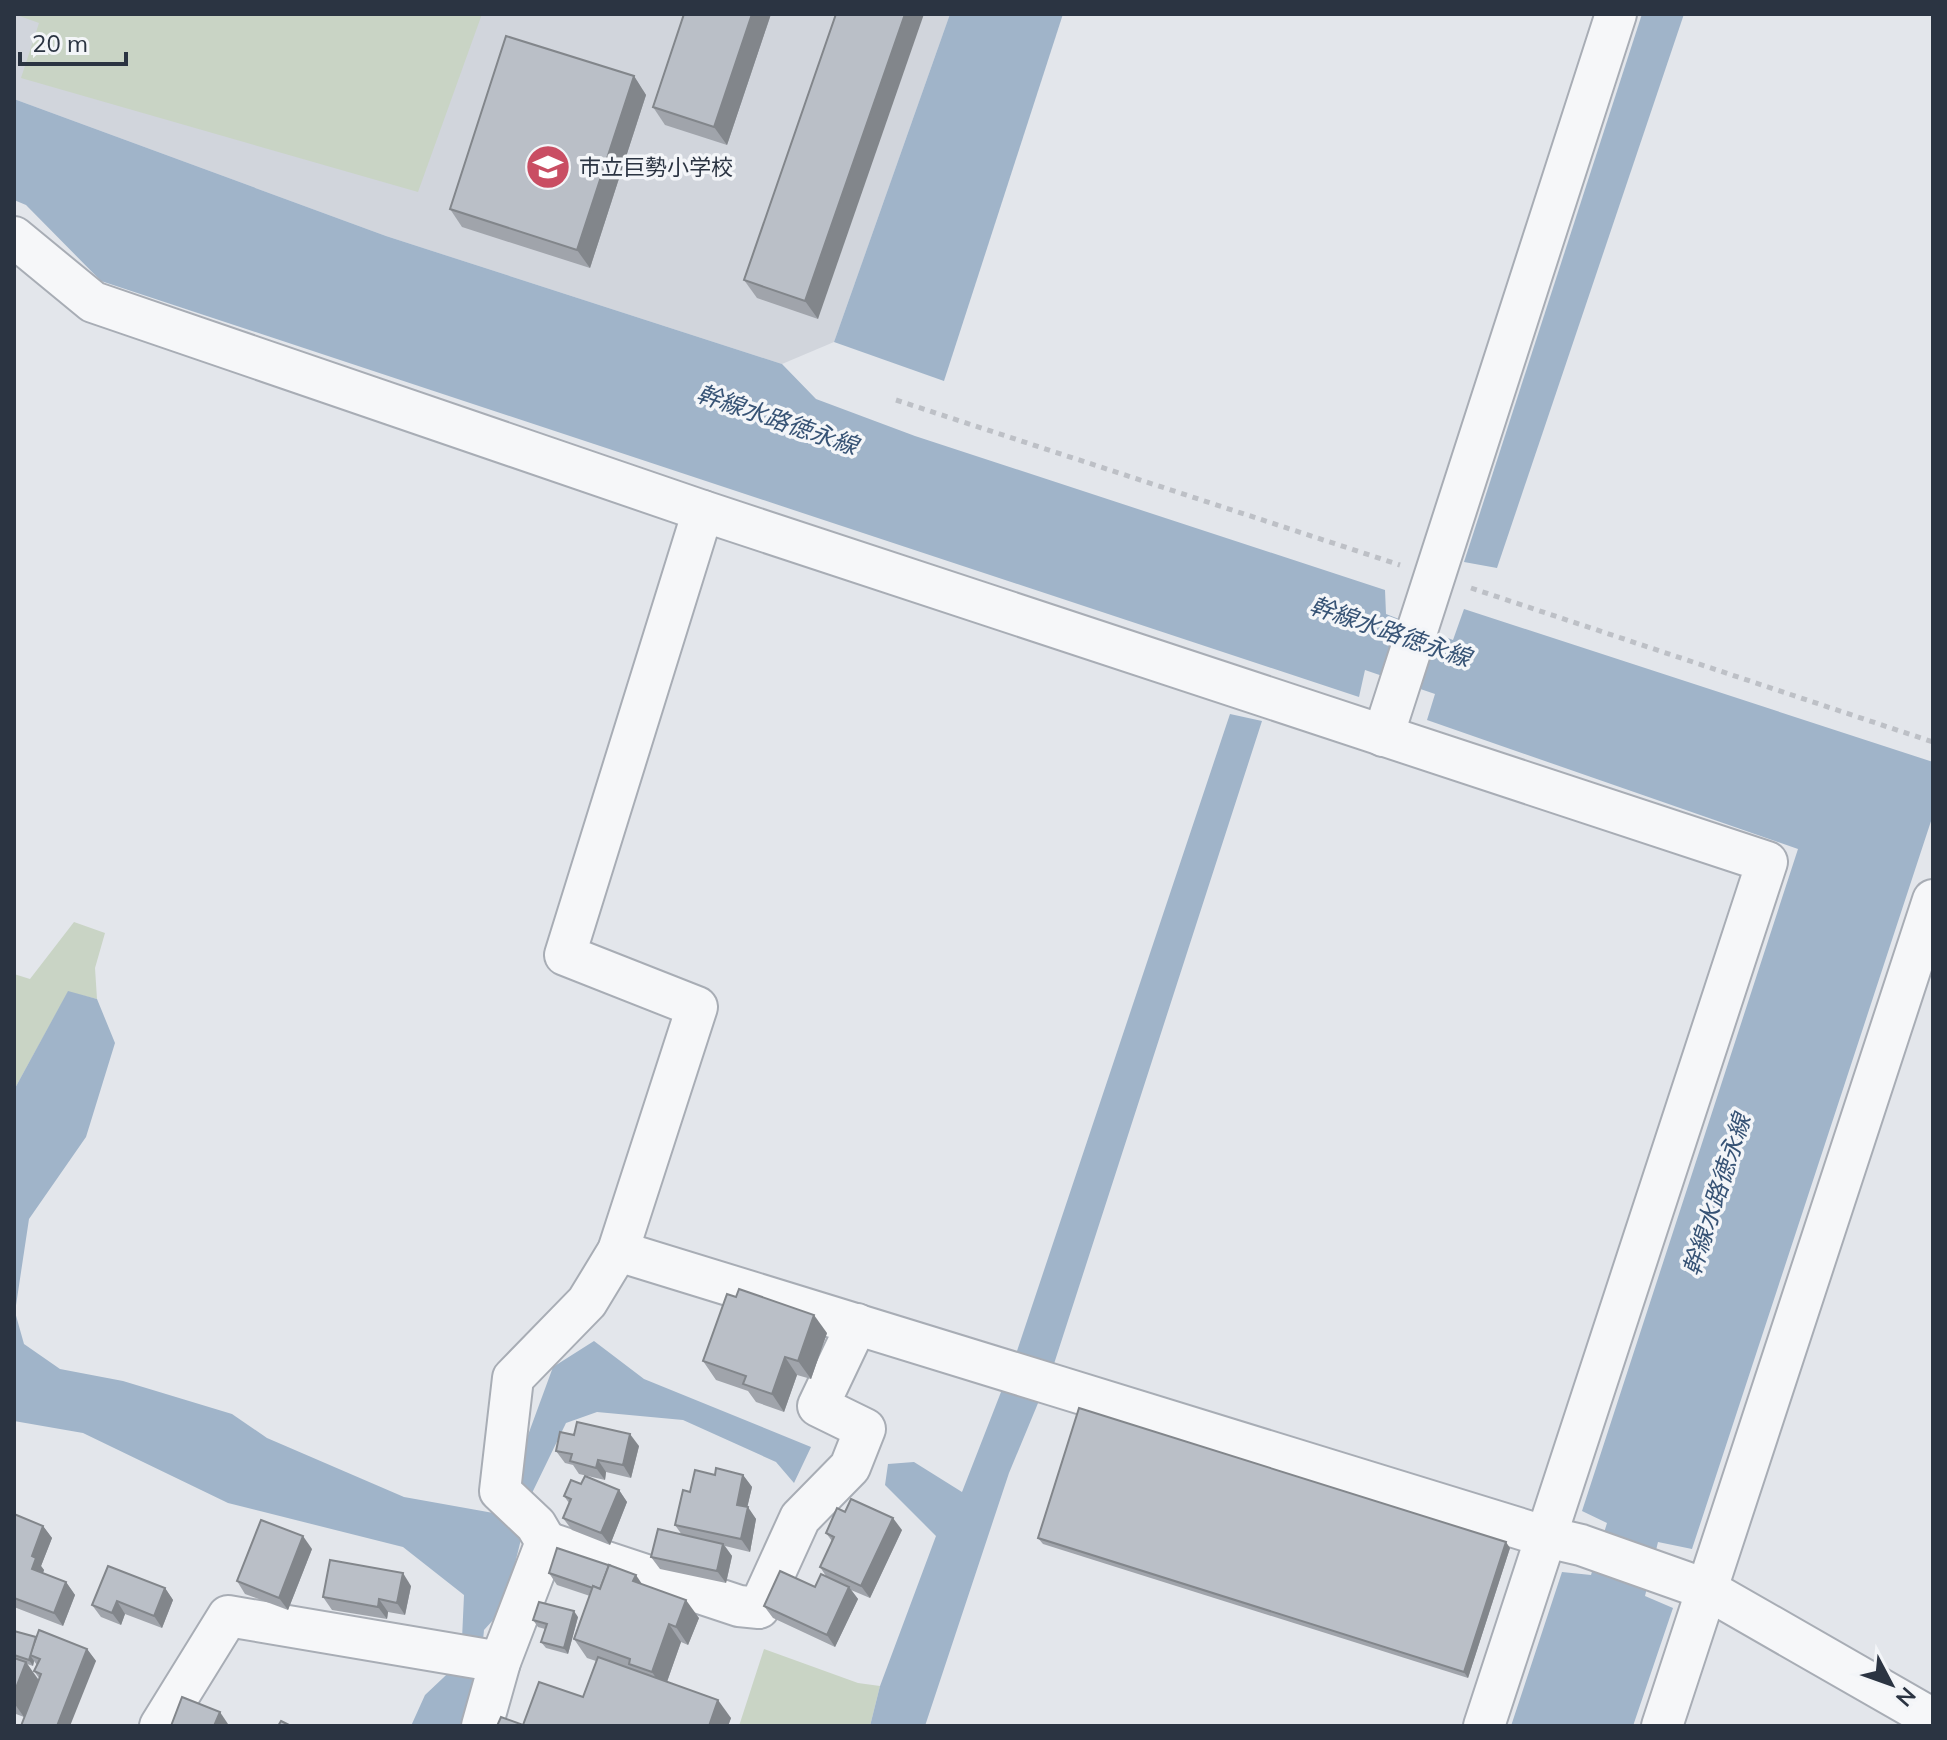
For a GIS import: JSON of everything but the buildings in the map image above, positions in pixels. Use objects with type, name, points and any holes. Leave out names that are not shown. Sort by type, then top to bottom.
[{"type":"street","points":[[1383,736],[1616,14]]},
{"type":"street","points":[[14,237],[93,302],[703,511],[1767,862],[1564,1541],[1484,1726]]},
{"type":"street","points":[[703,511],[565,955],[697,1007],[618,1251],[587,1302],[513,1378],[500,1491],[541,1534],[739,1606],[759,1608],[800,1518],[850,1467],[865,1429],[818,1406],[857,1324]]},
{"type":"street","points":[[1662,1726],[1696,1586],[1933,900]]},
{"type":"street","points":[[618,1251],[1564,1541],[1696,1586],[1933,1719]]},
{"type":"street","points":[[482,1726],[541,1534]]},
{"type":"street","points":[[160,1726],[228,1616],[500,1662]]},
{"type":"path","points":[[896,400],[1933,742]]},
{"type":"shaded area","name":"市立巨勢小学校","points":[[14,14],[950,14],[834,342],[782,364],[386,236],[14,99]]},
{"type":"green space","points":[[14,14],[482,14],[418,192],[21,78],[39,23]]},
{"type":"green space","points":[[74,922],[105,933],[95,968],[97,999],[68,992],[14,1090],[14,974],[30,979]]},
{"type":"green space","points":[[764,1649],[858,1683],[880,1686],[870,1726],[739,1726]]},
{"type":"water","points":[[950,14],[1063,14],[944,381],[834,342]]},
{"type":"water","points":[[1642,14],[1684,14],[1497,568],[1464,562]]},
{"type":"water","name":"幹線水路徳永線","points":[[14,99],[386,236],[782,364],[816,399],[915,436],[1385,590],[1386,614],[1453,640],[1464,609],[1933,762],[1933,815],[1692,1549],[1658,1542],[1645,1596],[1673,1608],[1633,1726],[1511,1726],[1562,1572],[1591,1575],[1607,1523],[1582,1511],[1798,849],[1427,720],[1435,694],[1365,670],[1359,697],[101,281],[26,205],[14,200]]},
{"type":"water","points":[[1230,714],[1262,721],[1053,1367],[1009,1473],[925,1726],[870,1726],[880,1686],[936,1536],[885,1485],[888,1464],[914,1462],[962,1492],[1017,1351]]},
{"type":"water","points":[[68,991],[97,999],[115,1043],[86,1137],[29,1219],[15,1312],[24,1344],[60,1369],[123,1381],[232,1414],[267,1438],[404,1497],[499,1514],[553,1367],[594,1341],[644,1379],[811,1447],[794,1483],[776,1462],[683,1420],[597,1412],[566,1423],[533,1491],[504,1608],[484,1630],[479,1680],[465,1726],[411,1726],[425,1695],[461,1661],[464,1595],[403,1547],[228,1503],[83,1433],[14,1421],[14,1090]]},
{"type":"place","name":"市立巨勢小学校","points":[[548,167]]}]
